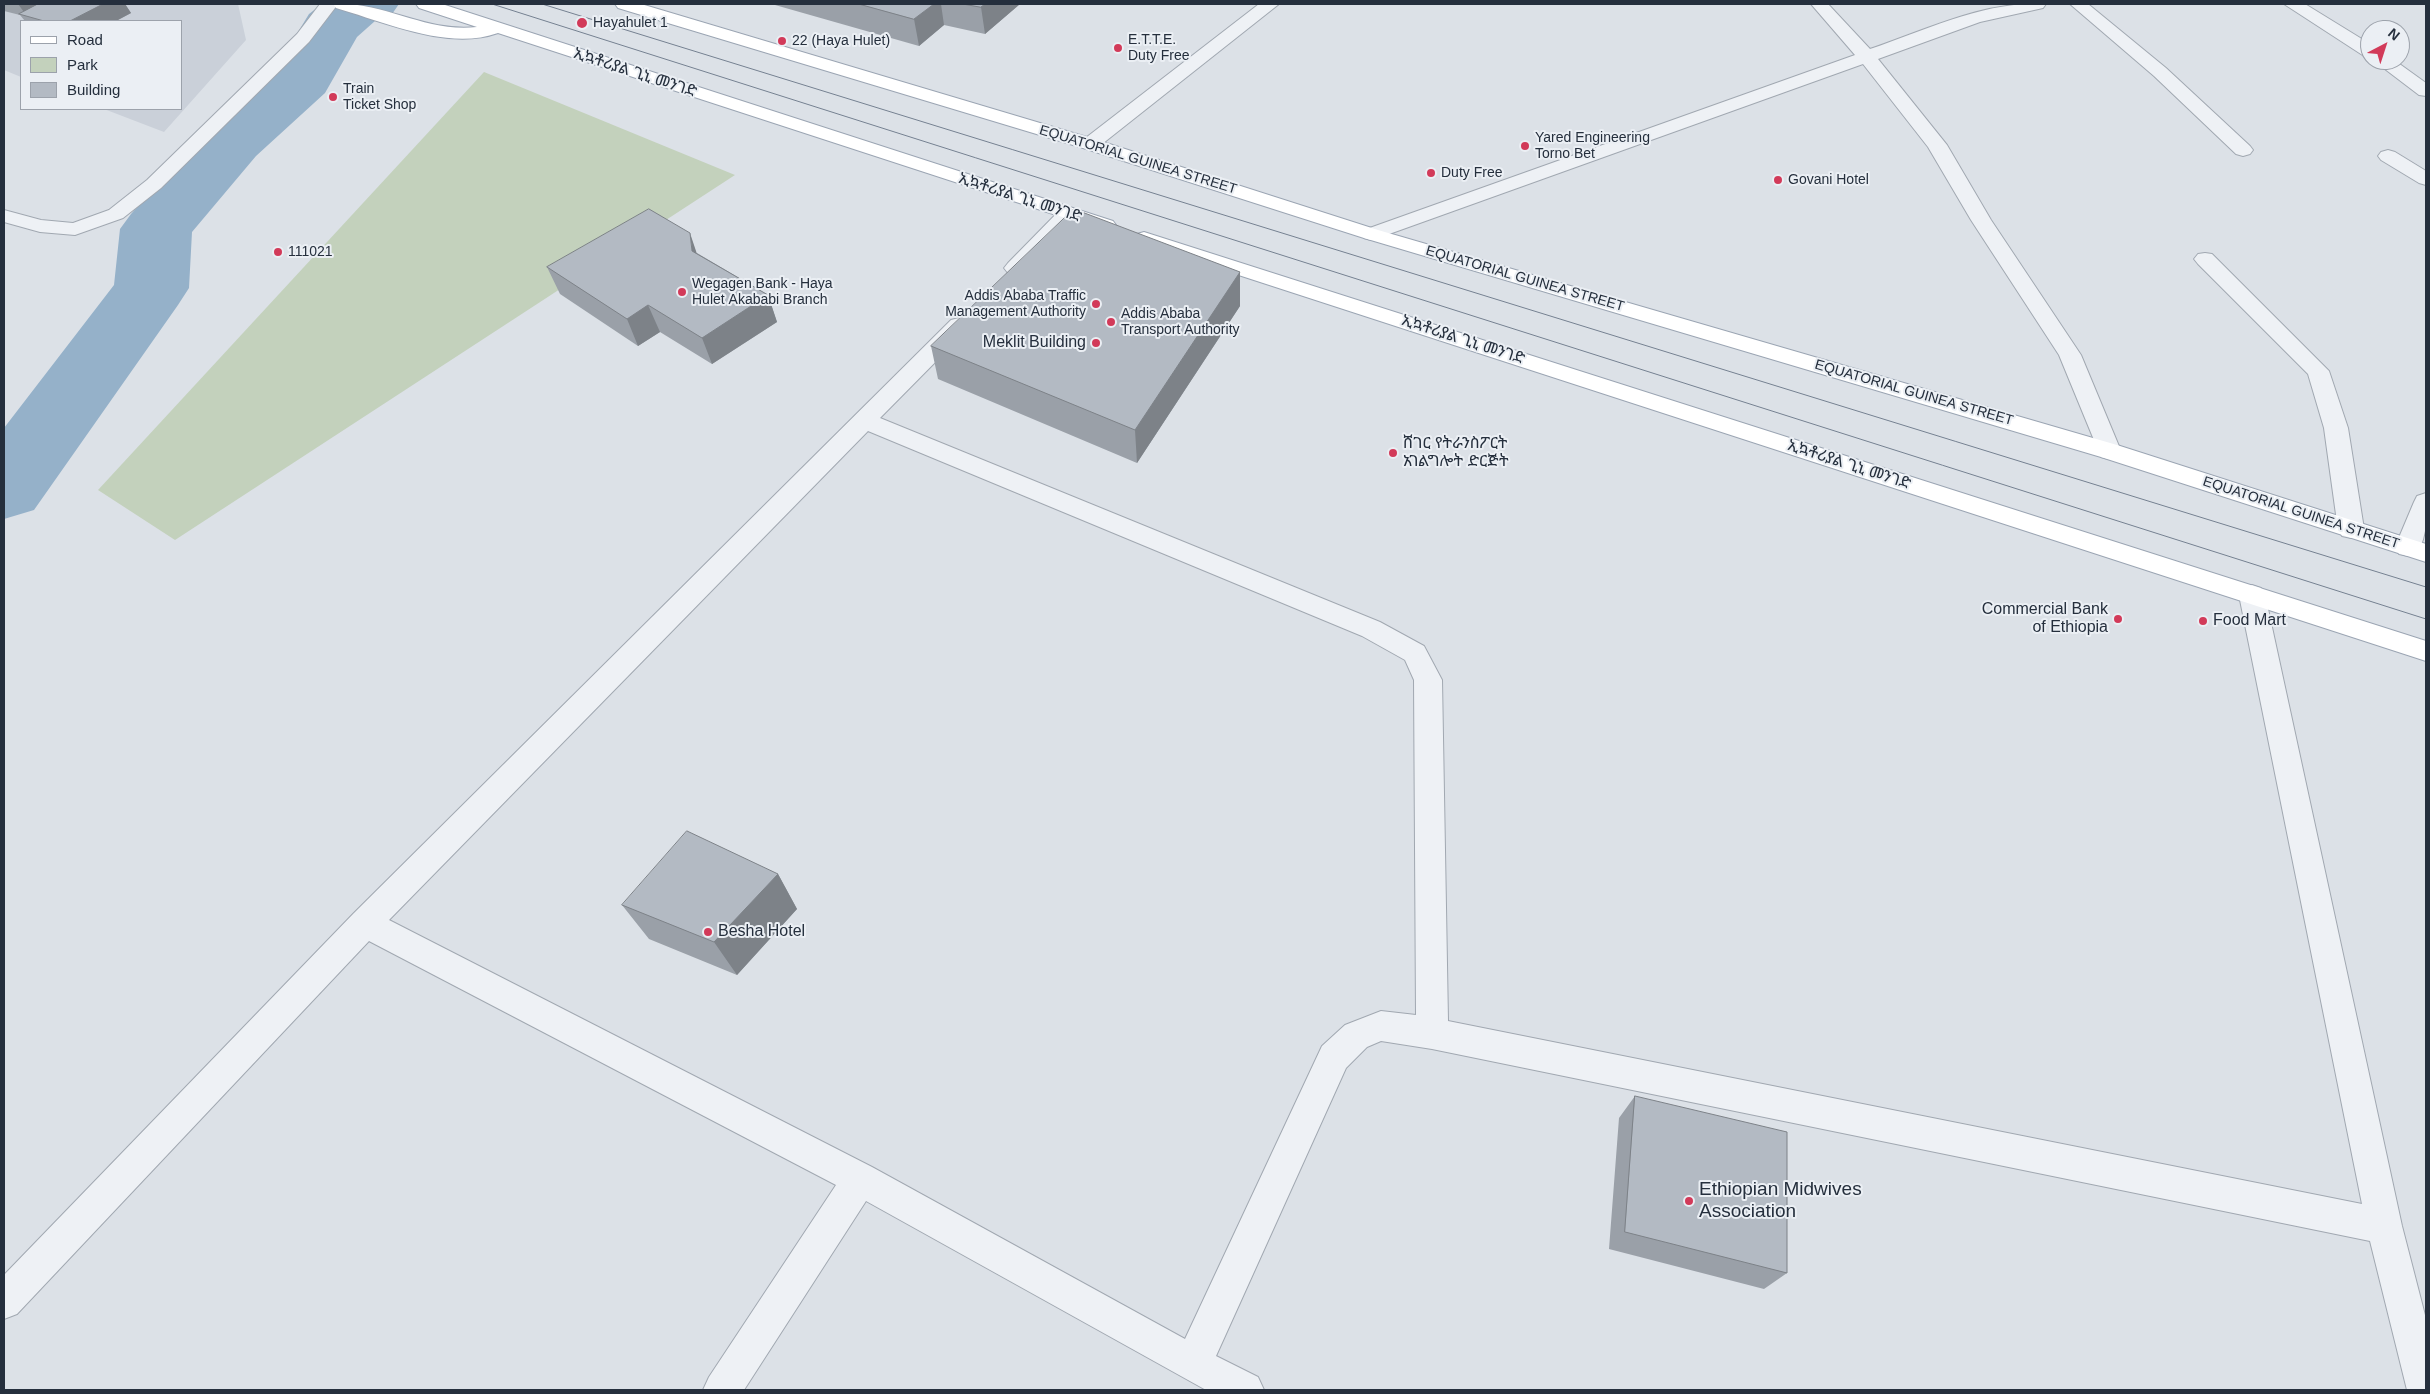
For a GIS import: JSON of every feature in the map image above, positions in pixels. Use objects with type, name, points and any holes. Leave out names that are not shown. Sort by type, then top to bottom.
[{"type":"main road","points":[[339,4],[442,33],[462,34],[500,28]]},
{"type":"main road","points":[[425,4],[500,28]]},
{"type":"main road","name":"EQUATORIAL GUINEA STREET","points":[[624,4],[1090,144],[1371,234],[2109,451],[2417,550]]},
{"type":"main road","name":"ኢኳቶሪያል ጊኒ መንገድ","points":[[500,28],[2426,651]]},
{"type":"street","points":[[4,216],[40,226],[75,229],[116,214],[154,184],[339,4]]},
{"type":"street","points":[[1090,144],[1270,4]]},
{"type":"street","points":[[1819,4],[1867,57],[1937,145],[1981,220],[2070,355],[2109,451]]},
{"type":"street","points":[[1371,234],[1975,18],[2037,4]]},
{"type":"street","points":[[2078,4],[2160,72],[2244,150]]},
{"type":"street","points":[[2293,4],[2360,46]]},
{"type":"street","points":[[2396,70],[2426,91]]},
{"type":"street","points":[[2388,156],[2426,179]]},
{"type":"street","points":[[4,1301],[365,923],[865,421],[1068,213]]},
{"type":"street","points":[[2206,259],[2318,372],[2336,428],[2351,529]]},
{"type":"street","points":[[865,421],[1371,629],[1415,654],[1428,680],[1432,1033]]},
{"type":"street","points":[[2417,550],[2426,502]]},
{"type":"street","points":[[2252,594],[2384,1226],[2426,1390]]},
{"type":"street","points":[[365,923],[860,1178],[1193,1364],[1245,1390]]},
{"type":"street","points":[[1193,1364],[1334,1056],[1356,1036],[1381,1026],[1432,1033],[2384,1226]]},
{"type":"street","points":[[722,1390],[860,1178]]},
{"type":"shaded area","points":[[4,4],[238,4],[246,40],[164,132],[107,110],[182,110],[182,20],[20,20],[20,77],[4,70]]},
{"type":"green space","points":[[484,72],[735,175],[175,540],[98,490]]},
{"type":"building","points":[[38,4],[103,4],[72,20],[40,20],[19,14]]},
{"type":"building","points":[[859,4],[934,4],[914,19]]},
{"type":"building","points":[[963,4],[985,4],[981,7]]},
{"type":"building","points":[[649,209],[690,233],[692,251],[768,295],[702,338],[648,305],[627,319],[547,267]]},
{"type":"building","name":"Meklit Building","points":[[1074,209],[1240,272],[1135,430],[931,346]]},
{"type":"building","points":[[687,831],[778,874],[714,942],[622,905]]},
{"type":"building","name":"Ethiopian Midwives Association","points":[[1635,1096],[1787,1132],[1787,1273],[1625,1232]]},
{"type":"waterway","points":[[4,488],[151,288],[156,229],[232,142],[302,79],[331,27],[356,6],[369,4]]},
{"type":"tram line","points":[[492,4],[2426,619]]},
{"type":"tram line","points":[[542,4],[2426,587]]},
{"type":"place","name":"Hayahulet 1","points":[[582,23]]},
{"type":"place","name":"22 (Haya Hulet)","points":[[782,41]]},
{"type":"place","name":"E.T.T.E. Duty Free","points":[[1118,48]]},
{"type":"place","name":"Train Ticket Shop","points":[[333,97]]},
{"type":"place","name":"Yared Engineering Torno Bet","points":[[1525,146]]},
{"type":"place","name":"Duty Free","points":[[1431,173]]},
{"type":"place","name":"Govani Hotel","points":[[1778,180]]},
{"type":"place","name":"111021","points":[[278,252]]},
{"type":"place","name":"Wegagen Bank - Haya Hulet Akababi Branch","points":[[682,292]]},
{"type":"place","name":"Addis Ababa Traffic Management Authority","points":[[1096,304]]},
{"type":"place","name":"Addis Ababa Transport Authority","points":[[1111,322]]},
{"type":"place","name":"Meklit Building","points":[[1096,343]]},
{"type":"place","name":"ሸገር የትራንስፖርት አገልግሎት ድርጅት","points":[[1393,453]]},
{"type":"place","name":"Commercial Bank of Ethiopia","points":[[2118,619]]},
{"type":"place","name":"Food Mart","points":[[2203,621]]},
{"type":"place","name":"Besha Hotel","points":[[708,932]]},
{"type":"place","name":"Ethiopian Midwives Association","points":[[1689,1201]]}]
